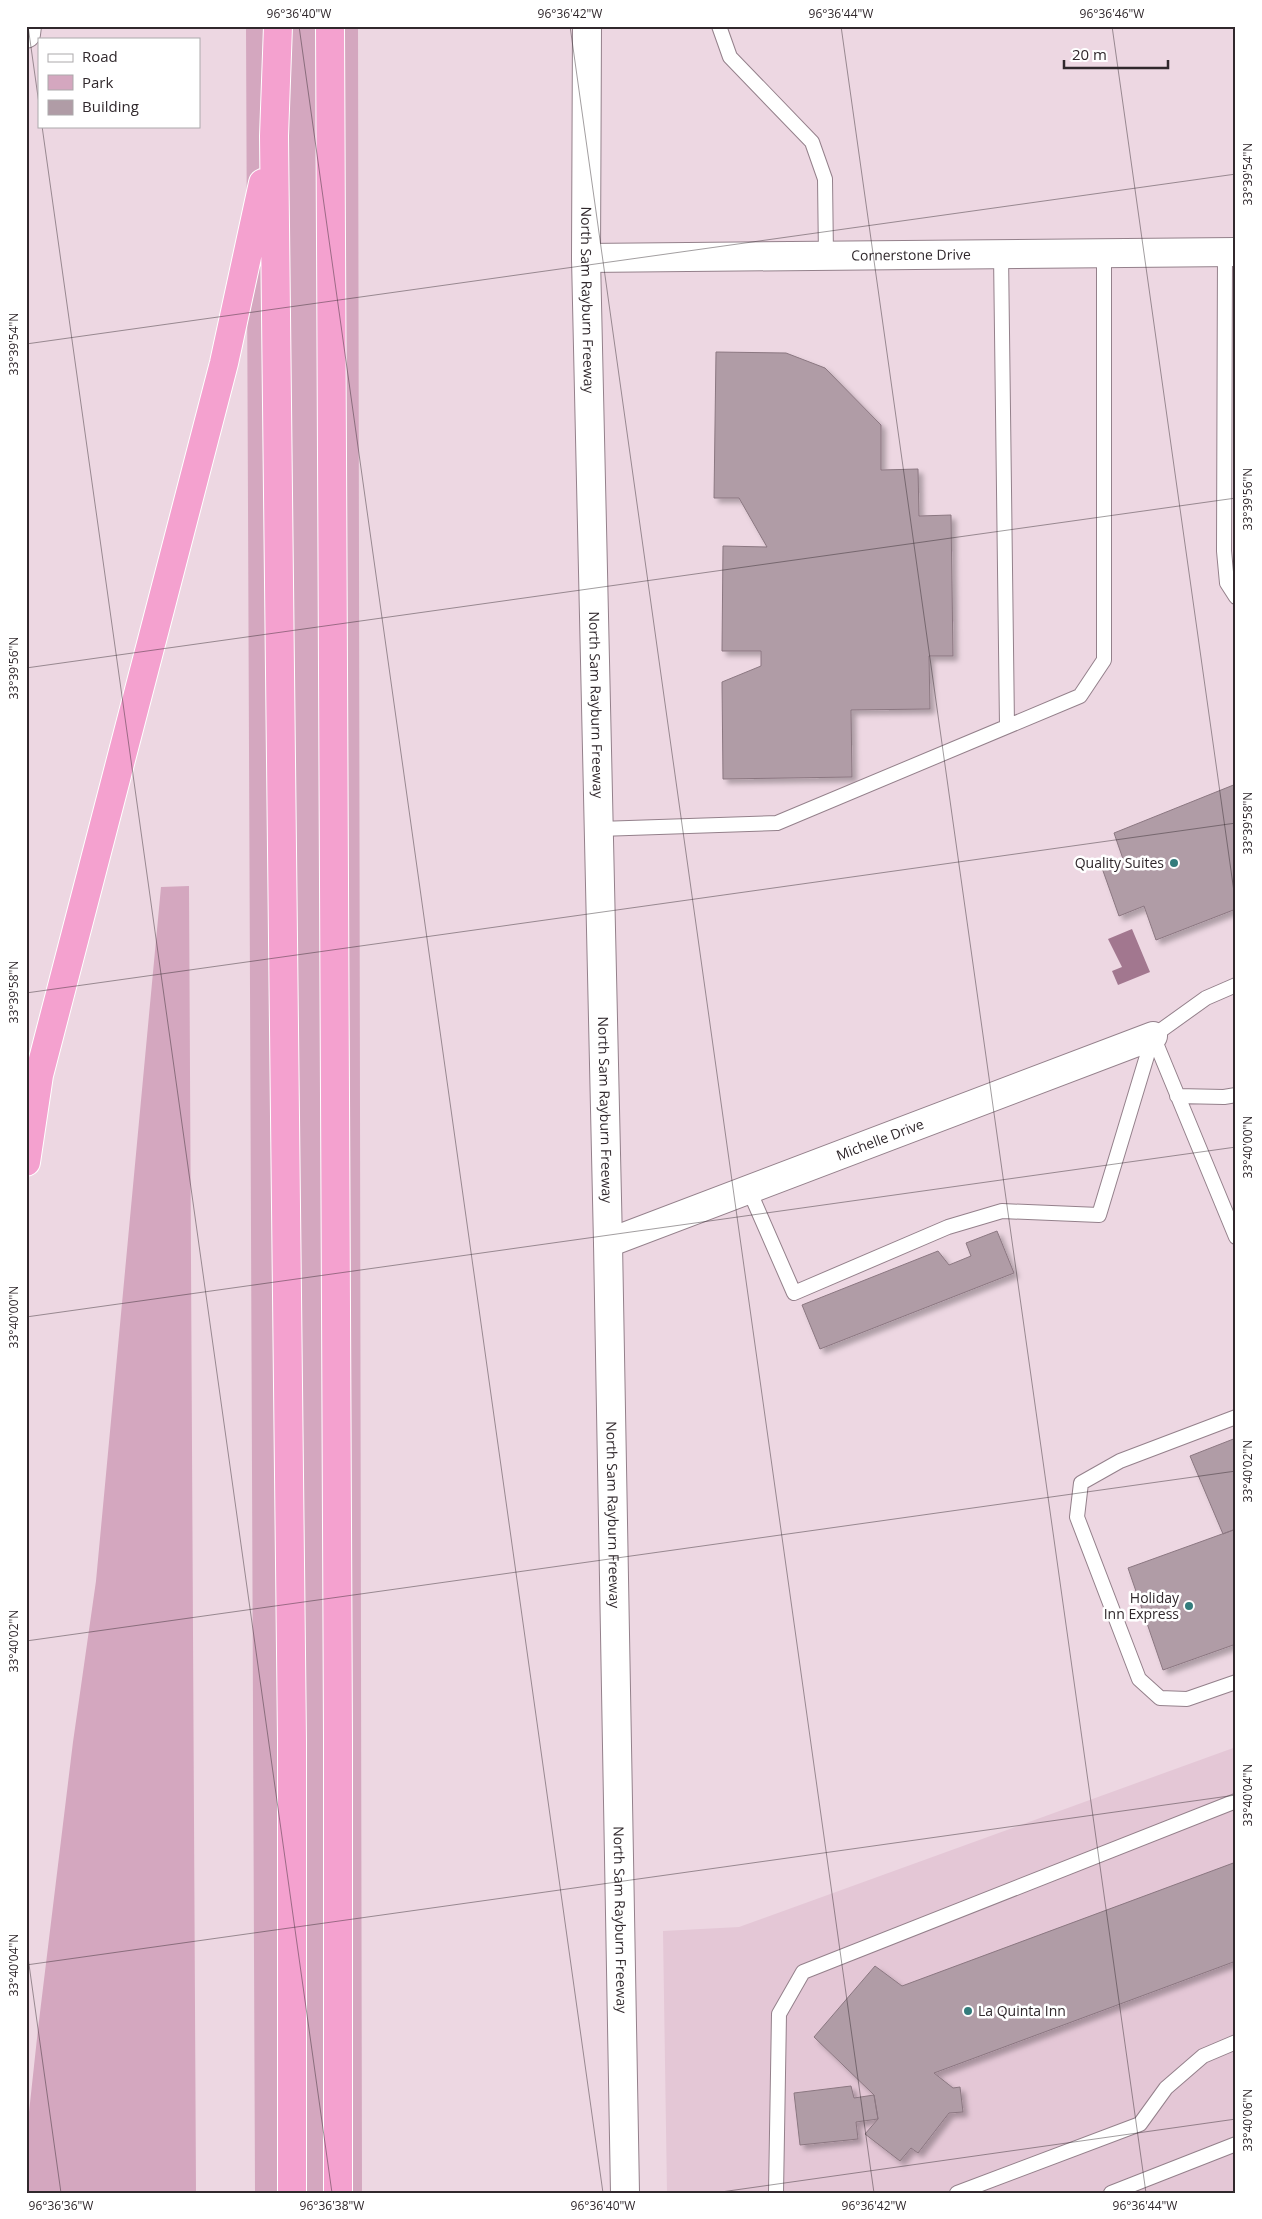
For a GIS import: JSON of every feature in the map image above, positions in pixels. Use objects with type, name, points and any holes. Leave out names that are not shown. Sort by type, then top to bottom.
[{"type":"highway","points":[[278,26],[274,136],[292,1741],[292,2193]]},
{"type":"highway","points":[[330,26],[338,1738],[338,2193]]},
{"type":"highway","points":[[26,1162],[39,1075],[224,363],[274,136]]},
{"type":"main road","points":[[26,34],[27,26]]},
{"type":"main road","name":"North Sam Rayburn Freeway","points":[[587,26],[586,258],[608,1243],[624,2193]]},
{"type":"main road","name":"Cornerstone Drive","points":[[586,258],[1230,252]]},
{"type":"main road","name":"Michelle Drive","points":[[608,1243],[1153,1036]]},
{"type":"lane","points":[[719,26],[730,57],[812,142],[825,179],[826,256]]},
{"type":"lane","points":[[1230,252],[1230,368],[1224,551],[1227,583],[1236,597]]},
{"type":"lane","points":[[1001,254],[1007,726]]},
{"type":"lane","points":[[598,829],[777,823],[1080,696],[1104,660],[1104,254]]},
{"type":"lane","points":[[749,1190],[794,1293],[948,1227],[1002,1211],[1099,1215],[1153,1036],[1206,998],[1236,985]]},
{"type":"lane","points":[[1153,1036],[1236,1236]]},
{"type":"lane","points":[[1177,1096],[1236,1095]]},
{"type":"lane","points":[[1236,1417],[1120,1462],[1081,1483],[1077,1517],[1139,1679],[1160,1698],[1187,1699],[1236,1682]]},
{"type":"lane","points":[[776,2193],[779,2014],[803,1972],[1236,1801]]},
{"type":"lane","points":[[957,2193],[1140,2124],[1166,2088],[1203,2056],[1236,2042]]},
{"type":"lane","points":[[1111,2193],[1236,2144]]},
{"type":"shaded area","points":[[1132,929],[1150,972],[1118,985],[1112,971],[1122,967],[1108,939]]},
{"type":"shaded area","points":[[1236,1747],[1236,2193],[667,2193],[663,1931],[739,1927]]},
{"type":"green space","points":[[246,26],[358,26],[362,2193],[255,2193]]},
{"type":"green space","points":[[189,886],[196,2193],[26,2193],[26,2140],[38,2029],[73,1742],[96,1581],[161,887]]},
{"type":"building","points":[[716,352],[786,353],[825,368],[881,425],[881,470],[918,469],[919,516],[951,515],[953,656],[929,656],[930,709],[851,710],[852,777],[723,779],[722,682],[761,666],[761,651],[722,651],[723,546],[767,547],[739,498],[714,498]]},
{"type":"building","name":"Quality Suites","points":[[1236,784],[1236,909],[1156,940],[1144,906],[1119,916],[1102,868],[1123,859],[1114,833]]},
{"type":"building","points":[[997,1231],[1014,1273],[820,1349],[802,1305],[938,1251],[949,1265],[971,1256],[966,1243]]},
{"type":"building","points":[[1236,1438],[1236,1529],[1223,1534],[1190,1456]]},
{"type":"building","name":"Holiday Inn Express","points":[[1236,1529],[1236,1644],[1163,1670],[1128,1568]]},
{"type":"building","name":"La Quinta Inn","points":[[1236,1862],[1236,1961],[934,2073],[953,2088],[960,2087],[963,2112],[949,2113],[918,2153],[911,2148],[900,2161],[865,2134],[878,2119],[874,2095],[814,2037],[875,1966],[902,1986]]},
{"type":"building","points":[[851,2086],[854,2098],[874,2095],[878,2119],[856,2122],[858,2139],[800,2145],[794,2093]]},
{"type":"place","name":"Quality Suites","points":[[1174,863]]},
{"type":"place","name":"Holiday Inn Express","points":[[1189,1606]]},
{"type":"place","name":"La Quinta Inn","points":[[968,2011]]}]
